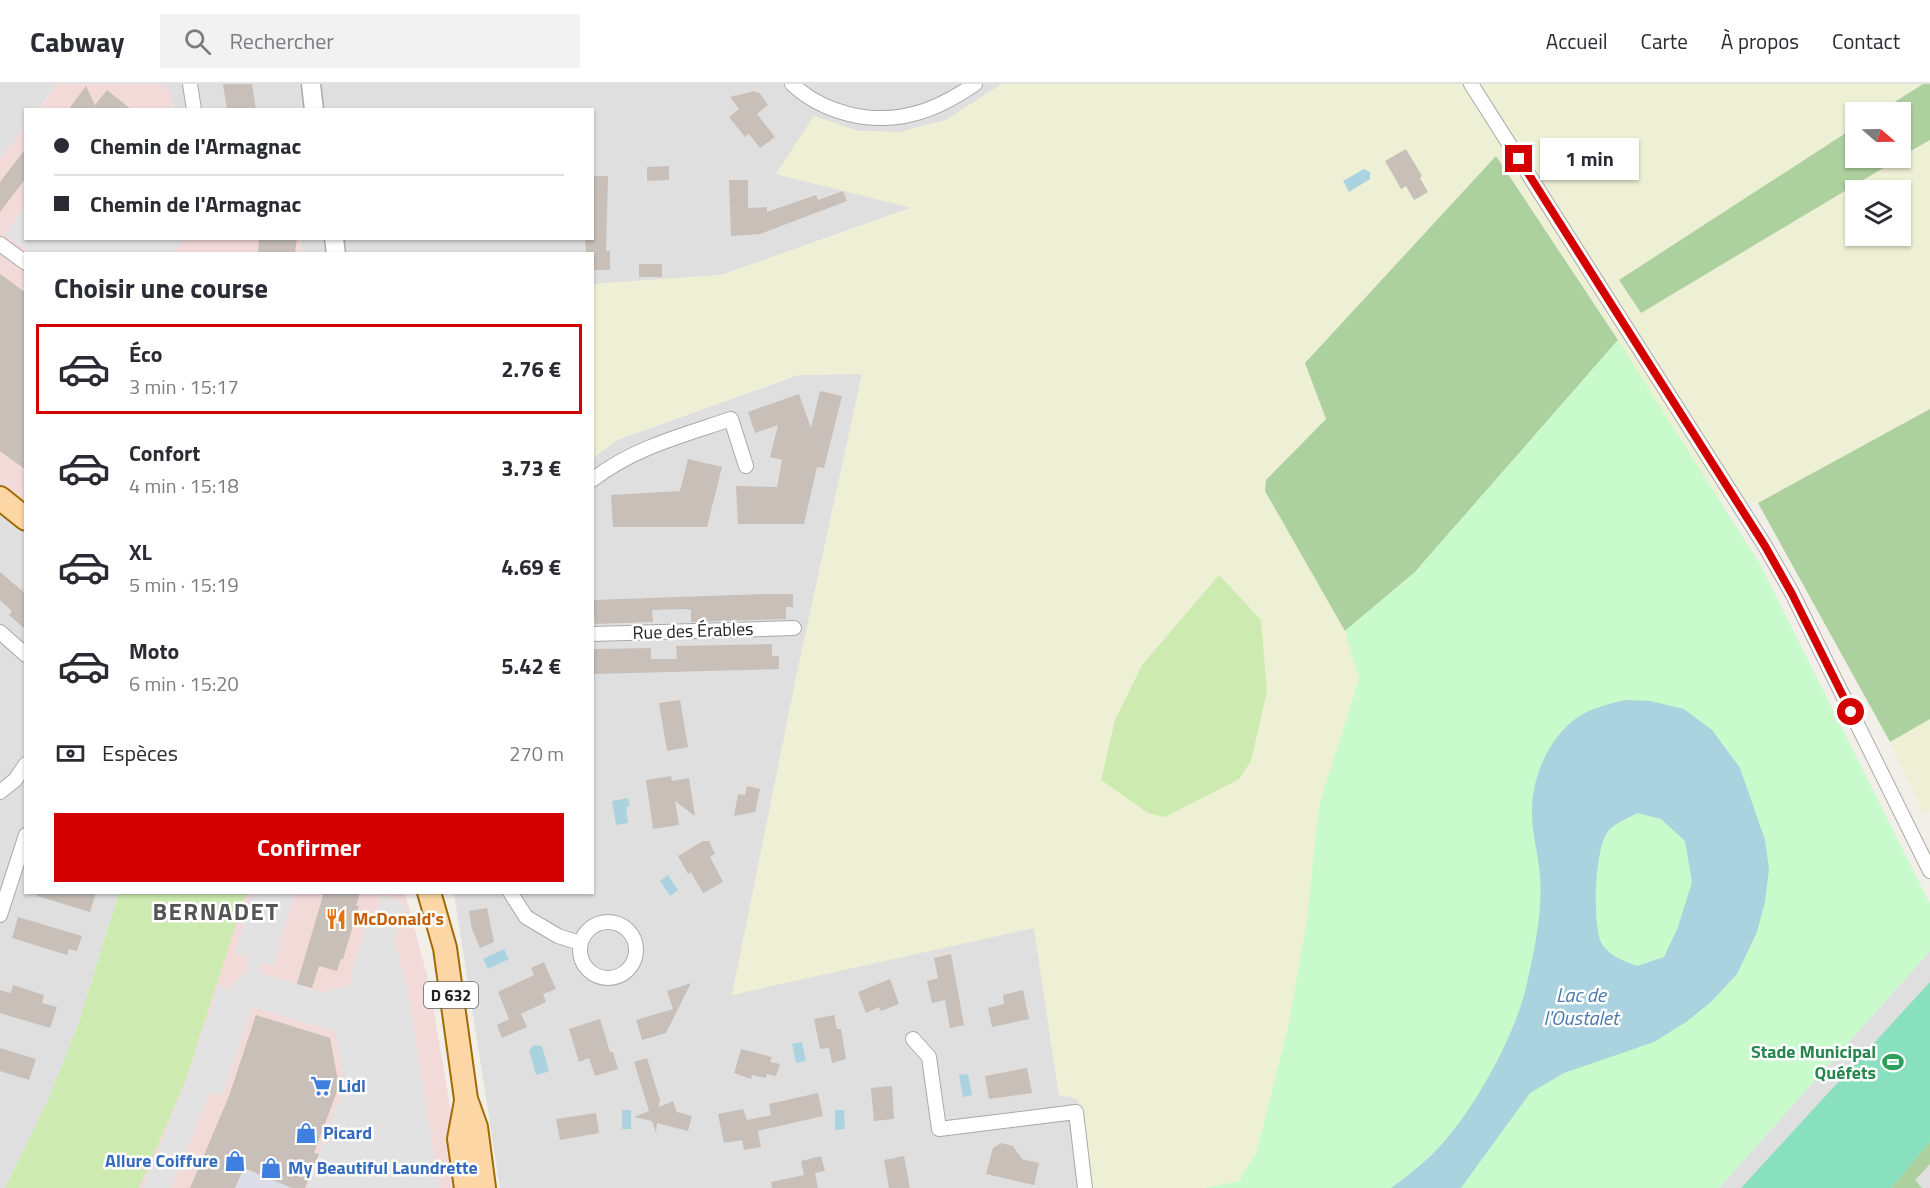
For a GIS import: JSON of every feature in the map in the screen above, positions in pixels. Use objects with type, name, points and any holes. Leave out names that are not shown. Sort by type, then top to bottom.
[{"type":"main road","points":[[0,498],[24,517]]},
{"type":"main road","name":"D 632","points":[[430,894],[444,948],[466,1099],[476,1127],[484,1188]]},
{"type":"main road","name":"D 632","points":[[466,1099],[459,1139],[466,1188]]},
{"type":"street","points":[[190,84],[194,108]]},
{"type":"street","points":[[311,84],[314,108]]},
{"type":"street","points":[[792,84],[801,93],[830,108],[867,119],[912,115],[942,104],[975,84]]},
{"type":"street","points":[[1471,84],[1765,546],[1792,594],[1930,871]]},
{"type":"street","points":[[0,244],[24,262]]},
{"type":"street","points":[[594,479],[621,459],[648,446],[730,419],[746,466]]},
{"type":"street","name":"Rue des Érables","points":[[594,634],[794,628]]},
{"type":"street","points":[[0,632],[24,652]]},
{"type":"street","points":[[0,792],[15,780],[24,767]]},
{"type":"street","points":[[0,915],[24,841]]},
{"type":"street","points":[[511,894],[526,917],[558,936],[580,943]]},
{"type":"street","points":[[606,921],[616,922],[631,932],[637,950],[630,968],[614,978],[605,978],[595,976],[582,962],[579,953],[580,943],[590,928],[606,921]]},
{"type":"street","points":[[913,1039],[929,1057],[939,1129],[1076,1112],[1085,1188]]},
{"type":"shaded area","points":[[0,84],[57,84],[39,108],[24,108],[24,127],[0,160]]},
{"type":"shaded area","points":[[57,84],[160,84],[171,92],[173,108],[39,108]]},
{"type":"shaded area","points":[[160,84],[1002,84],[946,120],[900,132],[857,131],[814,116],[776,174],[913,207],[721,275],[594,284],[594,252],[302,252],[300,240],[594,240],[594,108],[173,108],[171,92]]},
{"type":"shaded area","points":[[24,127],[24,240],[300,240],[302,252],[24,252],[24,502],[0,481],[0,160]]},
{"type":"shaded area","points":[[24,208],[24,240],[183,240],[174,252],[30,252],[5,234]]},
{"type":"shaded area","points":[[862,374],[794,687],[1034,928],[1059,1095],[1078,1098],[1091,1188],[500,1188],[454,894],[594,894],[594,457],[617,440],[798,375]]},
{"type":"shaded area","points":[[0,481],[24,502],[24,894],[119,894],[77,1028],[49,1098],[5,1188],[0,1188]]},
{"type":"shaded area","points":[[246,894],[405,894],[429,983],[464,1188],[139,1188],[185,1082]]},
{"type":"shaded area","points":[[253,894],[295,894],[273,966],[261,962],[259,972],[323,993],[351,984],[365,929],[375,916],[382,895],[401,901],[404,907],[394,940],[407,987],[439,1188],[306,1188],[345,1085],[356,1088],[355,1078],[344,1080],[335,1031],[252,1007],[222,1096],[210,1092],[171,1188],[143,1188],[187,1079],[219,985],[230,989],[245,972],[248,972],[249,958],[235,953]]},
{"type":"shaded area","name":"Stade Municipal Quéfets","points":[[1930,951],[1930,1188],[1719,1188]]},
{"type":"shaded area","points":[[250,1165],[303,1188],[230,1188],[239,1166]]},
{"type":"green space","points":[[1002,84],[1930,84],[1930,409],[1758,503],[1719,497],[1496,156],[1326,419],[1266,480],[1345,631],[1359,679],[1319,805],[1307,918],[1289,1024],[1256,1153],[1239,1181],[1205,1188],[1091,1188],[1078,1099],[1059,1095],[1034,928],[732,995],[794,687],[862,374],[798,375],[617,440],[594,457],[594,284],[721,275],[912,208],[776,174],[814,116],[857,131],[900,132],[946,120]],"holes":[[[1219,575],[1115,720],[1142,665]]]},
{"type":"green space","points":[[1923,84],[1930,84],[1930,140],[1911,151],[1911,102],[1895,102]]},
{"type":"green space","points":[[1845,133],[1845,168],[1883,168],[1863,180],[1845,180],[1845,191],[1641,313],[1619,280]]},
{"type":"green space","points":[[1496,156],[1618,340],[1415,572],[1345,631],[1265,491],[1266,480],[1326,419],[1305,363]]},
{"type":"green space","points":[[1618,340],[1760,564],[1930,904],[1930,951],[1719,1188],[1205,1188],[1239,1181],[1256,1153],[1289,1024],[1307,918],[1319,805],[1359,679],[1345,631],[1415,572]]},
{"type":"green space","points":[[1930,409],[1930,719],[1890,742],[1758,503]]},
{"type":"green space","points":[[1219,575],[1261,620],[1267,691],[1251,761],[1239,779],[1165,817],[1148,813],[1101,780],[1115,720],[1142,665]]},
{"type":"green space","points":[[1930,719],[1930,810],[1924,814],[1890,742]]},
{"type":"green space","points":[[119,894],[246,894],[185,1082],[139,1188],[5,1188],[49,1098],[77,1028]]},
{"type":"green space","name":"Stade Municipal Quéfets","points":[[1930,982],[1930,1142],[1891,1188],[1741,1188]]},
{"type":"green space","points":[[1930,1142],[1930,1164],[1915,1180],[1922,1188],[1891,1188]]},
{"type":"water","points":[[1364,169],[1370,172],[1370,179],[1349,192],[1343,181]]},
{"type":"water","name":"Lac de l'Oustalet","points":[[1625,700],[1650,701],[1684,709],[1712,730],[1740,768],[1765,840],[1769,869],[1765,902],[1757,932],[1737,974],[1711,1002],[1686,1022],[1654,1042],[1564,1073],[1530,1093],[1461,1188],[1391,1188],[1431,1155],[1456,1127],[1492,1070],[1520,1008],[1532,960],[1539,918],[1541,889],[1532,807],[1536,782],[1545,757],[1559,735],[1578,717]],"holes":[[[1637,813],[1661,819],[1685,841],[1692,882],[1678,927],[1664,957],[1637,966],[1611,954],[1600,940],[1596,917],[1596,884],[1600,852],[1609,830],[1618,823]]]},
{"type":"water","points":[[628,798],[630,806],[626,807],[628,823],[616,825],[612,801]]},
{"type":"water","points":[[668,875],[678,890],[670,896],[660,881]]},
{"type":"water","points":[[504,949],[509,959],[488,969],[483,959]]},
{"type":"water","points":[[802,1042],[806,1061],[796,1063],[792,1044]]},
{"type":"water","points":[[534,1045],[542,1046],[549,1071],[536,1075],[529,1050]]},
{"type":"water","points":[[968,1074],[972,1095],[963,1097],[959,1075]]},
{"type":"water","points":[[622,1110],[631,1110],[631,1129],[622,1129]]},
{"type":"water","points":[[835,1110],[844,1110],[845,1129],[835,1130]]},
{"type":"building","points":[[223,84],[252,84],[256,108],[227,108]]},
{"type":"building","points":[[86,86],[95,105],[107,90],[130,108],[70,108]]},
{"type":"building","points":[[759,92],[768,105],[757,114],[775,137],[760,148],[749,134],[745,137],[729,117],[739,109],[730,97]]},
{"type":"building","points":[[1406,149],[1422,176],[1420,178],[1428,192],[1414,200],[1406,186],[1401,189],[1385,161]]},
{"type":"building","points":[[24,151],[24,181],[0,212],[0,182]]},
{"type":"building","points":[[669,166],[669,180],[647,181],[647,167]]},
{"type":"building","points":[[594,176],[608,176],[606,251],[610,251],[610,270],[594,270],[594,252],[586,252],[585,240],[594,240]]},
{"type":"building","points":[[729,180],[748,180],[748,208],[767,207],[767,212],[816,195],[818,200],[843,191],[847,201],[760,234],[731,236]]},
{"type":"building","points":[[259,240],[297,240],[295,252],[258,252]]},
{"type":"building","points":[[639,264],[662,264],[662,277],[639,277]]},
{"type":"building","points":[[0,274],[24,292],[24,469],[0,451]]},
{"type":"building","points":[[820,391],[842,396],[824,468],[817,467],[804,524],[738,524],[736,486],[777,487],[782,460],[770,457],[778,425],[755,433],[748,412],[799,394],[811,428]]},
{"type":"building","points":[[688,459],[722,467],[707,527],[613,527],[611,495],[680,491]]},
{"type":"building","points":[[0,572],[24,592],[24,628],[9,615],[12,611],[0,600]]},
{"type":"building","points":[[793,594],[793,607],[786,607],[786,619],[691,622],[691,610],[684,609],[652,610],[653,622],[595,624],[594,600]]},
{"type":"building","points":[[772,644],[772,656],[779,656],[779,669],[594,674],[594,649],[651,648],[651,659],[677,659],[676,646]]},
{"type":"building","points":[[680,700],[688,747],[667,751],[659,703]]},
{"type":"building","points":[[671,776],[672,781],[689,778],[695,816],[675,801],[679,825],[653,829],[646,780]]},
{"type":"building","points":[[747,786],[760,789],[755,812],[734,816],[738,794],[745,795]]},
{"type":"building","points":[[703,841],[709,841],[715,854],[710,857],[723,882],[703,893],[691,872],[688,874],[678,856]]},
{"type":"building","points":[[38,894],[95,894],[90,912],[37,896]]},
{"type":"building","name":"McDonald's","points":[[323,894],[359,894],[356,906],[359,906],[343,959],[337,971],[319,966],[312,988],[297,984]]},
{"type":"building","points":[[487,908],[494,942],[480,948],[472,929],[469,911]]},
{"type":"building","points":[[18,917],[82,936],[77,951],[69,949],[67,955],[12,938]]},
{"type":"building","points":[[951,954],[964,1025],[950,1028],[945,1000],[932,1003],[927,981],[938,978],[934,958]]},
{"type":"building","points":[[544,962],[556,989],[543,994],[546,1002],[521,1014],[527,1027],[502,1038],[497,1025],[509,1019],[498,992],[534,975],[531,968]]},
{"type":"building","points":[[890,979],[899,1004],[881,1011],[879,1007],[866,1013],[858,992]]},
{"type":"building","points":[[691,983],[666,1033],[642,1040],[636,1020],[673,1009],[667,991]]},
{"type":"building","points":[[13,985],[44,995],[42,1003],[57,1007],[50,1028],[0,1013],[0,990],[11,993]]},
{"type":"building","points":[[1023,990],[1029,1019],[992,1027],[988,1008],[1004,1004],[1003,995]]},
{"type":"building","points":[[256,1015],[330,1038],[339,1086],[314,1153],[319,1154],[305,1188],[292,1188],[244,1168],[235,1188],[190,1188],[229,1096]]},
{"type":"building","points":[[834,1015],[837,1029],[841,1029],[846,1059],[832,1063],[829,1048],[820,1049],[814,1019]]},
{"type":"building","points":[[600,1019],[618,1069],[595,1076],[589,1058],[579,1062],[569,1029]]},
{"type":"building","points":[[0,1048],[36,1059],[29,1080],[0,1071]]},
{"type":"building","points":[[741,1049],[772,1057],[770,1062],[780,1064],[776,1076],[767,1074],[766,1078],[752,1075],[751,1079],[734,1073]]},
{"type":"building","points":[[647,1058],[660,1100],[659,1107],[673,1101],[677,1112],[692,1116],[688,1131],[657,1123],[656,1133],[652,1121],[634,1117],[649,1111],[634,1062]]},
{"type":"building","points":[[1027,1068],[1032,1093],[989,1099],[985,1076]]},
{"type":"building","points":[[892,1086],[894,1119],[874,1121],[871,1088]]},
{"type":"building","points":[[818,1093],[823,1116],[758,1131],[761,1147],[744,1150],[742,1140],[724,1143],[718,1114],[743,1109],[747,1120],[771,1115],[769,1104]]},
{"type":"building","points":[[596,1113],[599,1133],[560,1140],[556,1119]]},
{"type":"building","points":[[1001,1143],[1013,1146],[1022,1159],[1039,1163],[1034,1185],[986,1174],[993,1148]]},
{"type":"building","points":[[821,1156],[825,1171],[815,1173],[818,1188],[772,1188],[771,1182],[804,1175],[801,1161]]},
{"type":"building","points":[[904,1156],[910,1188],[889,1188],[884,1160]]},
{"type":"place","name":"McDonald's","points":[[336,919]]},
{"type":"place","name":"Stade Municipal Quéfets","points":[[1893,1062]]},
{"type":"place","name":"Lidl","points":[[321,1086]]},
{"type":"place","name":"Picard","points":[[306,1133]]},
{"type":"place","name":"Allure Coiffure","points":[[235,1161]]},
{"type":"place","name":"My Beautiful Laundrette","points":[[271,1168]]},
{"type":"district","name":"BERNADET","points":[[216,912]]},
{"type":"route","points":[[1519,159],[1765,546],[1792,594],[1851,712]]}]
